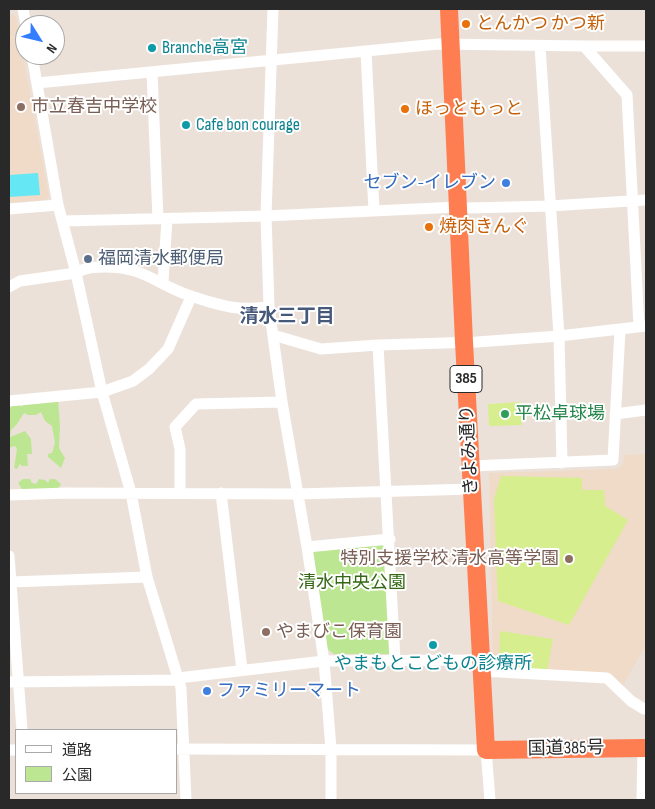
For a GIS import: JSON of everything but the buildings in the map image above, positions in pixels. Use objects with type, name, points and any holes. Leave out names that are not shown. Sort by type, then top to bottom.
[{"type":"highway","name":"きよみ通り","points":[[449,9],[464,342],[486,750]]},
{"type":"highway","name":"国道385号","points":[[486,750],[645,748]]},
{"type":"street","points":[[272,9],[266,216],[269,307],[282,402],[307,547],[324,662],[331,749],[331,800]]},
{"type":"street","points":[[37,83],[438,44],[646,46]]},
{"type":"street","points":[[540,46],[559,336],[562,463]]},
{"type":"street","points":[[273,335],[321,349],[559,336],[642,327],[627,95],[584,46]]},
{"type":"street","points":[[366,51],[374,211]]},
{"type":"street","points":[[34,65],[58,205],[64,222],[102,392],[131,493],[147,577],[178,679],[180,749],[186,800]]},
{"type":"street","points":[[152,72],[163,219],[163,282]]},
{"type":"street","points":[[64,222],[266,216],[458,207],[550,206],[646,200]]},
{"type":"street","points":[[9,209],[58,205]]},
{"type":"street","points":[[9,287],[20,281],[76,273],[82,269],[117,267],[133,269],[163,282],[168,288],[226,306],[239,308],[269,307]]},
{"type":"street","points":[[10,403],[102,392],[133,382],[163,356],[173,340],[192,297]]},
{"type":"street","points":[[471,466],[613,460],[620,330]]},
{"type":"street","points":[[378,345],[390,539],[395,660]]},
{"type":"street","points":[[180,493],[180,449],[175,427],[196,404],[282,402]]},
{"type":"street","points":[[615,414],[646,410]]},
{"type":"street","points":[[9,495],[53,493],[297,494],[473,489]]},
{"type":"street","points":[[221,493],[242,670]]},
{"type":"street","points":[[307,547],[390,539]]},
{"type":"street","points":[[9,556],[13,682],[22,729]]},
{"type":"street","points":[[11,582],[147,577]]},
{"type":"street","points":[[13,682],[178,679],[242,670],[324,662],[395,660],[482,665],[607,678],[631,701],[646,708]]},
{"type":"street","points":[[642,800],[645,748]]},
{"type":"street","points":[[180,749],[486,750]]},
{"type":"street","name":"きよみ通り","points":[[486,750],[490,800]]},
{"type":"shaded area","name":"市立春吉中学校","points":[[12,14],[15,16],[15,65],[25,65],[49,196],[46,200],[9,203],[9,15]]},
{"type":"shaded area","name":"特別支援学校 清水高等学園","points":[[646,454],[646,645],[621,689],[606,674],[493,669],[489,473],[617,469],[623,464],[624,455]]},
{"type":"green space","points":[[47,398],[58,400],[59,448],[65,458],[61,468],[48,457],[48,454],[52,453],[55,443],[52,426],[45,421],[41,412],[36,415],[24,413],[11,430],[10,437],[25,431],[31,439],[32,454],[27,454],[28,466],[21,466],[20,463],[17,469],[14,468],[17,449],[15,446],[9,448],[9,411],[11,406],[19,404],[22,407],[23,404],[39,404]]},
{"type":"green space","name":"平松卓球場","points":[[521,402],[522,425],[489,426],[488,404]]},
{"type":"green space","points":[[501,476],[582,478],[582,490],[604,490],[605,506],[628,520],[569,625],[498,601],[494,500]]},
{"type":"green space","points":[[23,479],[30,479],[32,483],[36,484],[39,479],[45,480],[48,483],[50,479],[55,479],[61,484],[58,489],[22,489],[18,483]]},
{"type":"green space","name":"清水中央公園","points":[[386,543],[390,654],[334,654],[326,648],[311,550]]},
{"type":"green space","points":[[500,631],[553,639],[547,671],[499,667]]},
{"type":"water","points":[[38,173],[40,195],[9,197],[9,175]]},
{"type":"place","name":"とんかつ かつ新","points":[[466,24]]},
{"type":"place","name":"Branche高宮","points":[[152,48]]},
{"type":"place","name":"市立春吉中学校","points":[[21,107]]},
{"type":"place","name":"ほっともっと","points":[[405,109]]},
{"type":"place","name":"Cafe bon courage","points":[[186,125]]},
{"type":"place","name":"セブン-イレブン","points":[[506,183]]},
{"type":"place","name":"焼肉きんぐ","points":[[429,227]]},
{"type":"place","name":"福岡清水郵便局","points":[[88,259]]},
{"type":"place","name":"平松卓球場","points":[[505,414]]},
{"type":"place","name":"特別支援学校 清水高等学園","points":[[569,559]]},
{"type":"place","name":"やまびこ保育園","points":[[266,632]]},
{"type":"place","name":"やまもとこどもの診療所","points":[[433,645]]},
{"type":"place","name":"ファミリーマート","points":[[207,691]]},
{"type":"district","name":"清水三丁目","points":[[287,317]]}]
